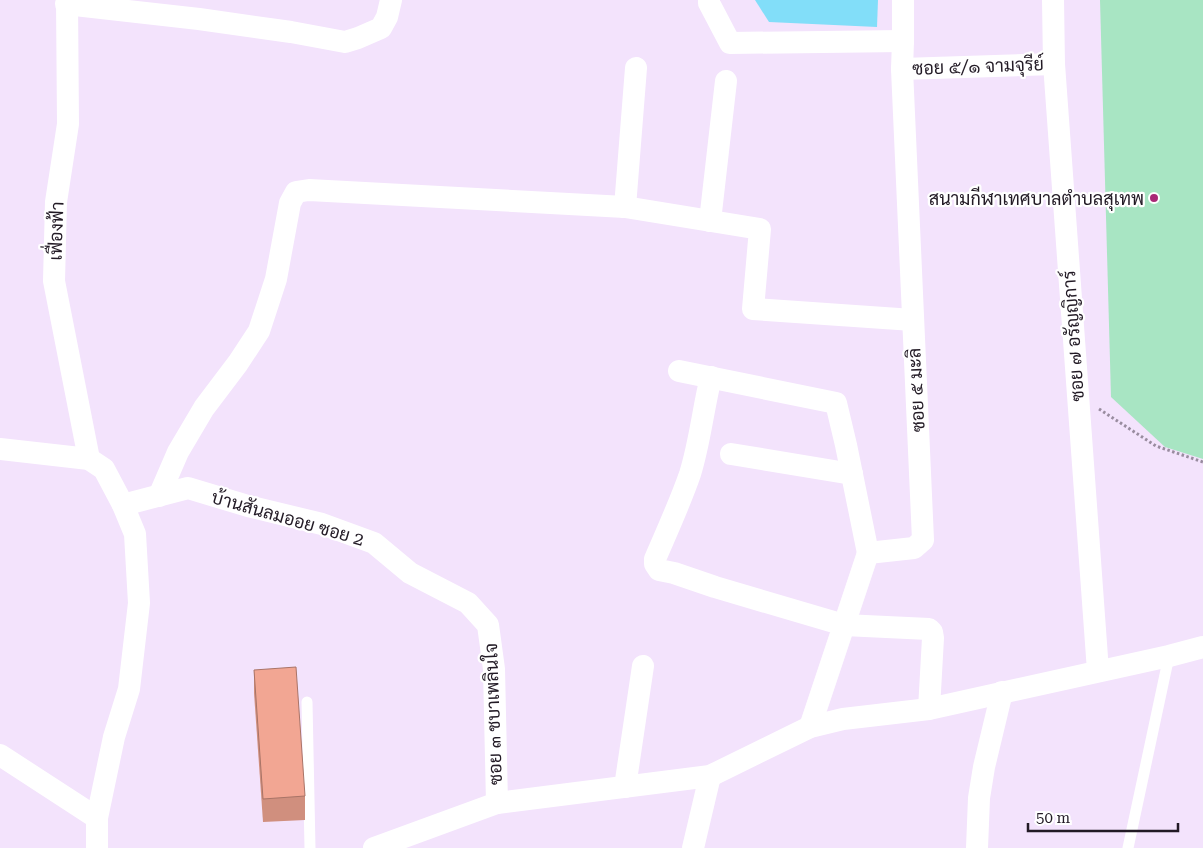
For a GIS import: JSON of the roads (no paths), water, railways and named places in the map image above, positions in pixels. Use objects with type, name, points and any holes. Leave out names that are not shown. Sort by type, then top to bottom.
[{"type":"street","points":[[66,2],[291,32],[345,42],[380,28],[387,17],[391,0]]},
{"type":"street","points":[[709,0],[730,43],[903,41]]},
{"type":"street","name":"ซอย ๕ มะลิ","points":[[868,553],[914,548],[922,540],[902,69],[903,0]]},
{"type":"street","name":"ซอย ๗ อรัญญิการ์","points":[[1053,0],[1054,64],[1098,671]]},
{"type":"street","name":"เฟื่องฟ้า","points":[[66,2],[68,124],[56,202],[54,281],[89,460]]},
{"type":"street","name":"ซอย ๕/๑ จามจุรีย์","points":[[902,69],[1054,64]]},
{"type":"street","points":[[625,207],[636,68]]},
{"type":"street","points":[[710,221],[726,81]]},
{"type":"street","points":[[159,496],[178,452],[200,415],[259,331],[276,279],[290,203],[296,192],[309,190],[625,207],[760,229],[754,309],[913,320]]},
{"type":"street","points":[[679,371],[836,402],[868,553],[810,726]]},
{"type":"street","points":[[711,377],[690,475],[655,559],[656,567],[659,570],[844,624],[928,629],[932,632],[933,638],[929,708]]},
{"type":"street","points":[[0,449],[89,460],[104,469],[123,505],[135,534],[139,603],[128,689],[114,737],[97,818],[97,848]]},
{"type":"street","points":[[731,454],[852,474]]},
{"type":"street","name":"บ้านสันลมออย ซอย 2","points":[[123,505],[188,488],[248,506],[322,524],[374,543],[410,573],[468,603],[488,625]]},
{"type":"street","name":"ซอย ๓ ชบาเพลินใจ","points":[[488,625],[494,668],[497,803]]},
{"type":"street","points":[[374,848],[497,803],[710,776],[810,726],[843,719],[929,708],[1203,647]]},
{"type":"street","points":[[625,787],[644,666]]},
{"type":"street","points":[[977,848],[979,798],[984,767],[1002,692]]},
{"type":"street","points":[[0,755],[97,818]]},
{"type":"street","points":[[693,848],[710,776]]},
{"type":"lane","points":[[1128,848],[1169,656]]},
{"type":"lane","points":[[307,702],[310,848]]},
{"type":"water","points":[[755,0],[878,0],[877,27],[769,22]]},
{"type":"place","name":"สนามกีฬาเทศบาลตำบลสุเทพ","points":[[1154,198]]}]
